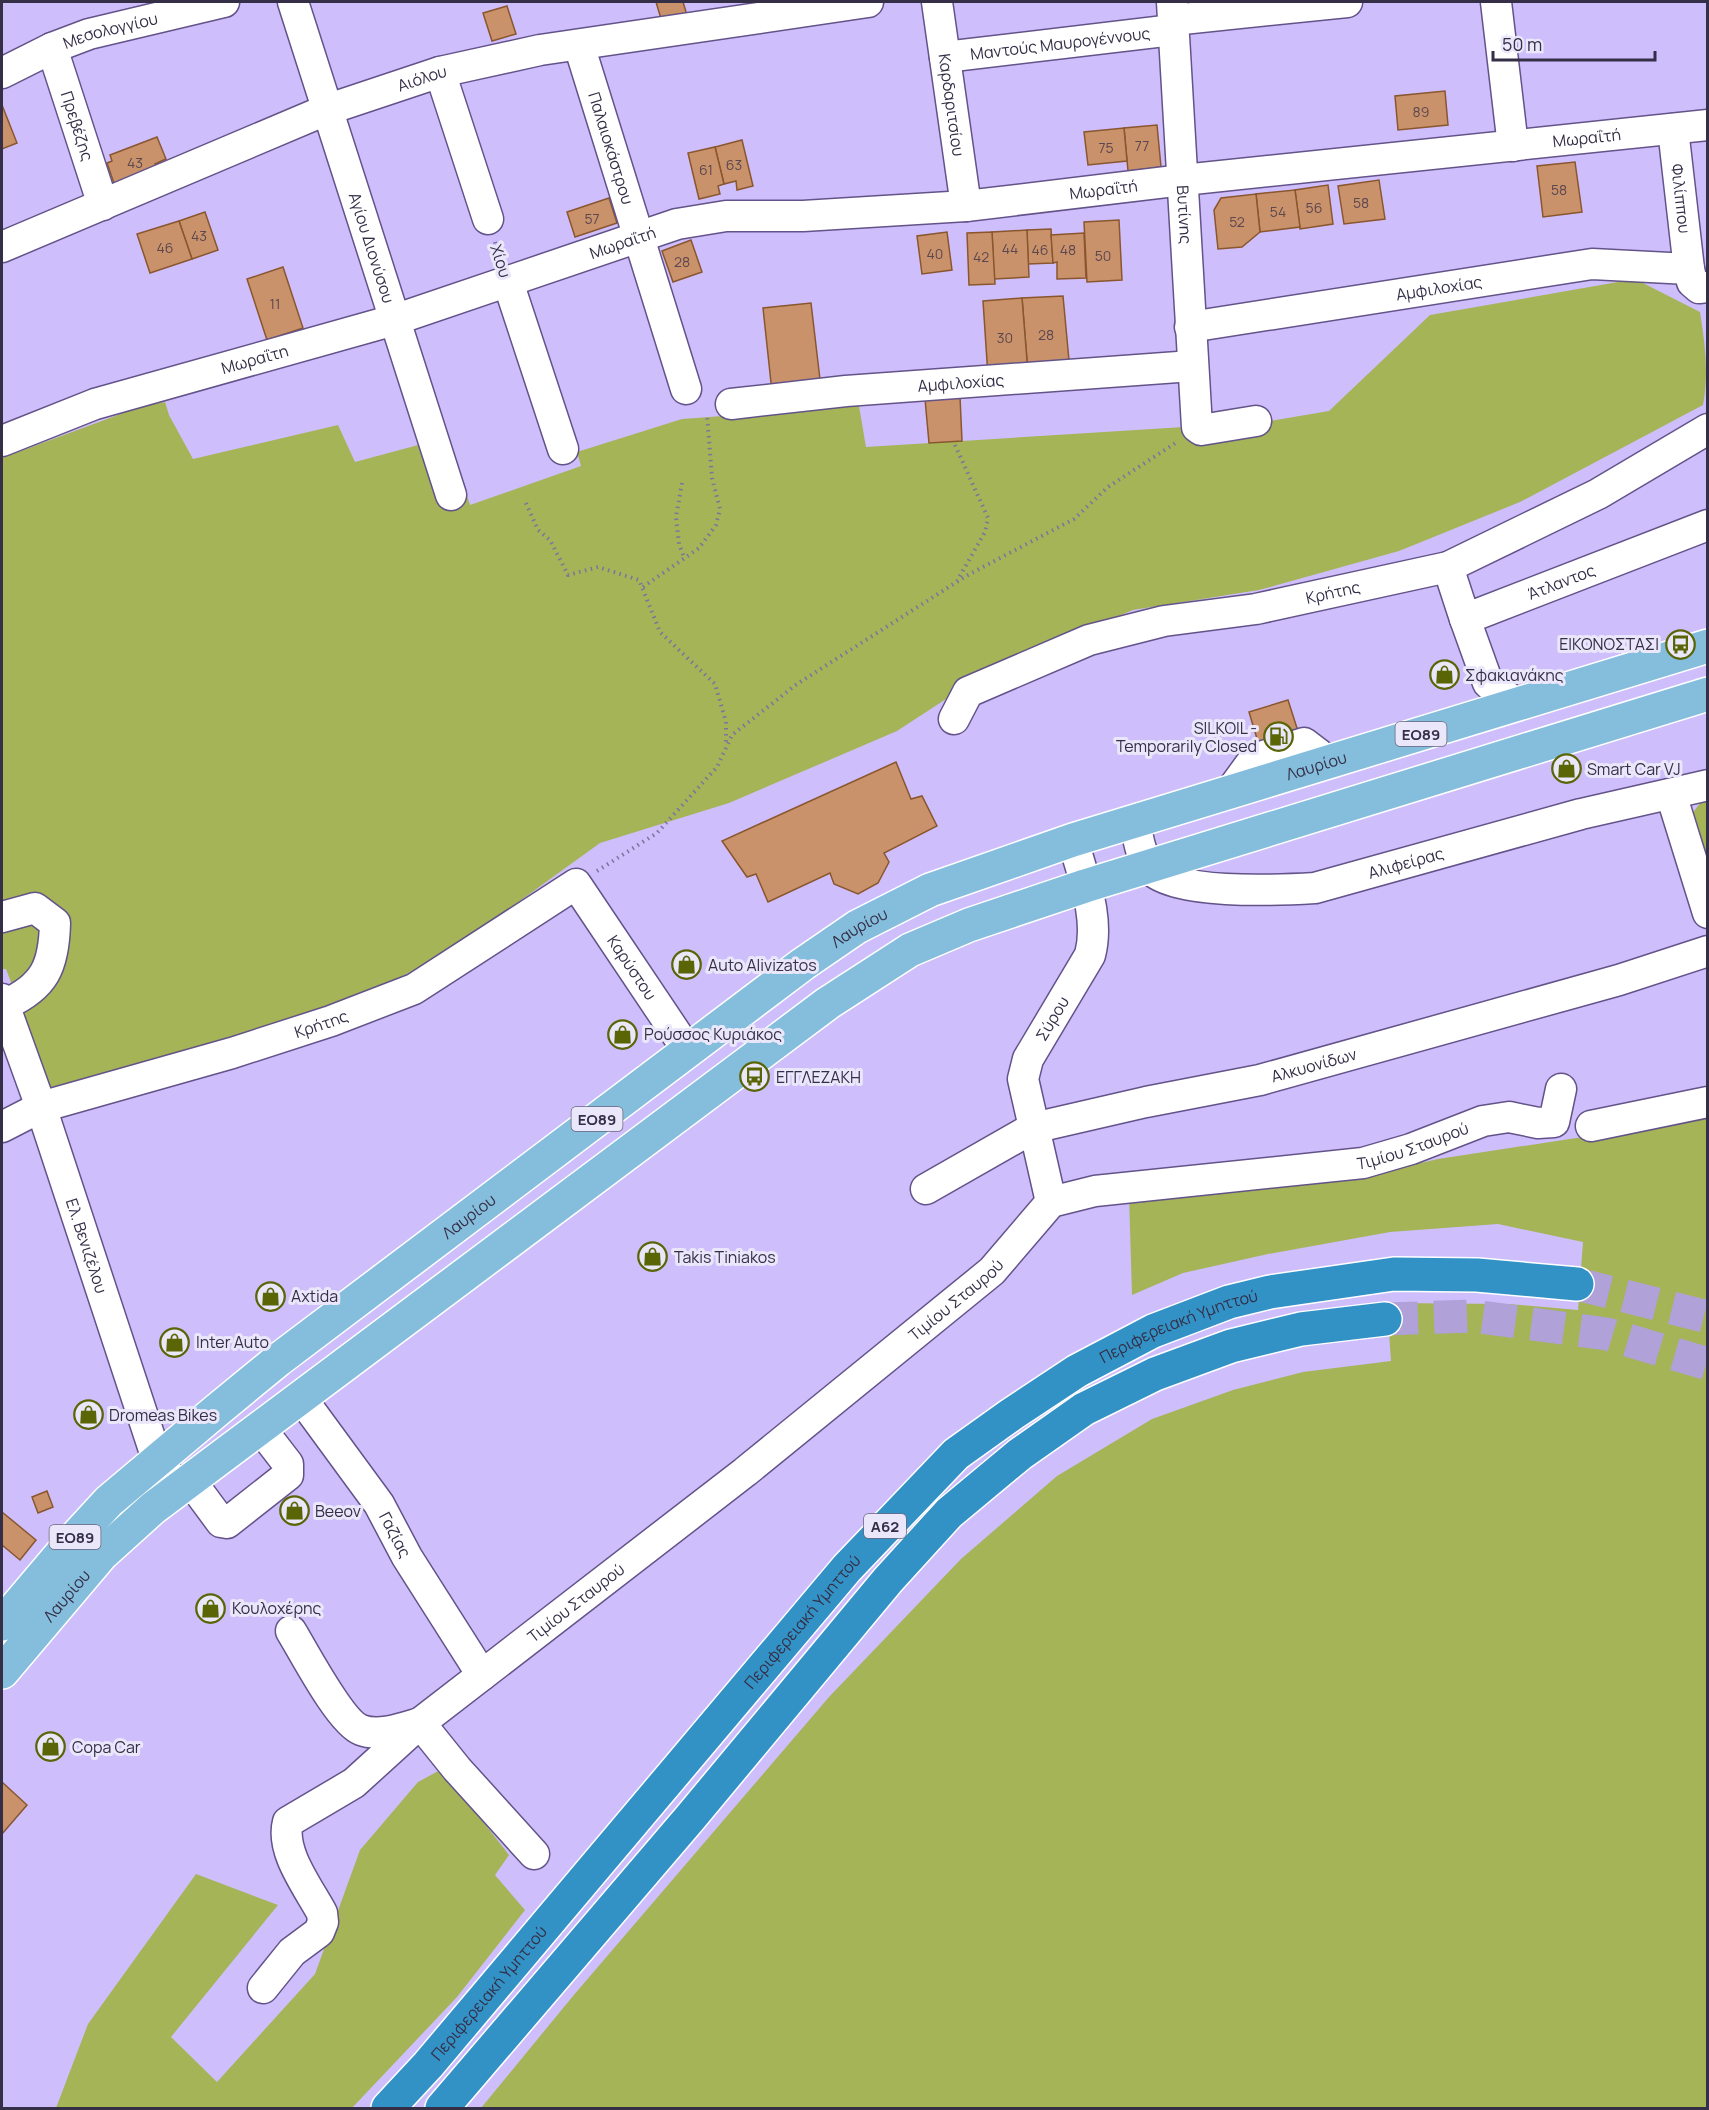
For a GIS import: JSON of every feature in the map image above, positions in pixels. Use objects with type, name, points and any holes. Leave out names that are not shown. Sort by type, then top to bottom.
[{"type":"highway","name":"Περιφερειακή Υμηττού","points":[[388,2109],[428,2065],[847,1568],[956,1454],[1012,1414],[1077,1371],[1153,1331],[1229,1302],[1270,1292],[1394,1274],[1477,1275],[1577,1284]]},
{"type":"highway","name":"Περιφερειακή Υμηττού","points":[[441,2109],[690,1818],[888,1580],[950,1513],[967,1498],[1020,1454],[1084,1409],[1155,1374],[1231,1346],[1301,1329],[1385,1319]]},
{"type":"main road","name":"Λαυρίου","points":[[2,1624],[109,1501],[278,1360],[803,964],[876,916],[930,890],[1073,840],[1707,646]]},
{"type":"main road","name":"Λαυρίου","points":[[2,1672],[101,1555],[133,1525],[828,1003],[882,966],[944,935],[1085,885],[1707,694]]},
{"type":"street","name":"Μεσολογγίου","points":[[2,73],[52,48],[163,9],[224,2]]},
{"type":"street","name":"Αγίου Διονύσου","points":[[293,2],[451,495]]},
{"type":"street","name":"Αιόλου","points":[[2,247],[326,110],[440,72],[514,55],[579,45],[718,13],[774,14],[868,2]]},
{"type":"street","name":"Καρδαριτσίου","points":[[937,2],[966,206]]},
{"type":"street","name":"Μαντούς Μαυρογέννους","points":[[945,57],[1173,17],[1347,2]]},
{"type":"street","points":[[1496,2],[1513,146]]},
{"type":"street","name":"Βυτίνης","points":[[1173,17],[1192,366],[1200,429]]},
{"type":"street","name":"Παλαιοκάστρου","points":[[579,45],[637,238],[686,389]]},
{"type":"street","name":"Πρεβέζης","points":[[52,48],[104,205]]},
{"type":"street","points":[[440,72],[488,219]]},
{"type":"street","name":"Μωραΐτή","points":[[508,282],[637,238],[708,218],[803,216],[966,206],[1183,180],[1707,125]]},
{"type":"street","name":"Φιλίππου","points":[[1673,129],[1698,278]]},
{"type":"street","name":"Αμφιλοχίας","points":[[1190,327],[1592,264],[1698,278]]},
{"type":"street","name":"Μωραΐτη","points":[[2,441],[96,404],[394,320],[508,282]]},
{"type":"street","name":"Χίου","points":[[508,282],[563,449]]},
{"type":"street","name":"Αμφιλοχίας","points":[[730,404],[846,391],[1192,366]]},
{"type":"street","points":[[1200,429],[1256,421]]},
{"type":"street","name":"Κρήτης","points":[[954,719],[968,692],[1089,640],[1164,621],[1256,609],[1448,567],[1598,494],[1707,429]]},
{"type":"street","name":"Άτλαντος","points":[[1465,619],[1707,525]]},
{"type":"street","points":[[1448,567],[1488,682],[1517,704]]},
{"type":"street","name":"Αλιφείρας","points":[[1148,866],[1167,879],[1215,888],[1274,891],[1314,888],[1524,829],[1707,785]]},
{"type":"street","points":[[1671,794],[1707,913]]},
{"type":"street","points":[[1134,821],[1148,866]]},
{"type":"street","name":"Σύρου","points":[[1051,1202],[1023,1079],[1028,1059],[1090,956],[1095,930],[1073,840]]},
{"type":"street","name":"Κρήτης","points":[[2,1127],[41,1107],[243,1049],[331,1021],[414,989],[576,884]]},
{"type":"street","name":"Καρύστου","points":[[576,884],[688,1051]]},
{"type":"street","points":[[2,917],[35,908],[55,922],[54,951],[44,977],[26,996],[3,1002]]},
{"type":"street","name":"Αλκυονίδων","points":[[926,1189],[1033,1128],[1146,1102],[1260,1080],[1619,980],[1707,951]]},
{"type":"street","name":"Ελ. Βενιζέλου","points":[[3,1002],[41,1107],[157,1459],[185,1484],[221,1522],[227,1523],[288,1475],[288,1464],[261,1429]]},
{"type":"street","name":"Τιμίου Σταυρού","points":[[263,1988],[292,1952],[319,1932],[323,1922],[322,1913],[289,1849],[285,1834],[288,1821],[354,1783],[420,1723],[745,1472],[992,1271],[1051,1202],[1095,1191],[1364,1163],[1411,1149],[1483,1121],[1500,1118],[1509,1117],[1538,1123],[1554,1122],[1561,1089]]},
{"type":"street","points":[[1591,1126],[1707,1102]]},
{"type":"street","name":"Γαζίας","points":[[302,1400],[379,1504],[407,1557],[482,1675]]},
{"type":"street","points":[[291,1631],[343,1714],[361,1730],[390,1731],[420,1723],[534,1854]]},
{"type":"path","name":"Χίου","points":[[488,219],[508,282]]},
{"type":"path","points":[[643,587],[699,548],[716,525],[720,509],[712,478],[707,414],[723,412],[730,404]]},
{"type":"path","points":[[576,884],[657,833],[717,767],[732,735],[797,684],[957,582],[1074,519],[1108,487],[1200,429]]},
{"type":"path","points":[[955,445],[988,518],[985,532],[957,582]]},
{"type":"path","points":[[682,483],[676,507],[679,544],[684,557]]},
{"type":"path","points":[[526,503],[538,530],[550,540],[565,573],[571,576],[592,567],[606,567],[636,578],[643,587],[660,632],[715,684],[726,722],[726,747]]},
{"type":"green space","points":[[1635,279],[1700,312],[1706,370],[1703,405],[1520,502],[1399,551],[1259,590],[1133,610],[992,669],[897,731],[729,803],[600,843],[449,952],[333,1012],[54,1095],[6,969],[2,969],[2,458],[142,406],[165,402],[169,415],[193,459],[338,425],[355,462],[448,437],[470,505],[581,466],[577,452],[682,419],[859,406],[866,447],[1264,422],[1329,411],[1430,315]]},
{"type":"green space","points":[[1707,798],[1707,866],[1692,814],[1703,799]]},
{"type":"green space","points":[[1707,1118],[1707,2108],[481,2108],[573,1996],[829,1697],[961,1559],[1057,1476],[1152,1419],[1233,1390],[1303,1372],[1391,1361],[1387,1303],[1510,1304],[1578,1310],[1583,1242],[1498,1224],[1390,1232],[1268,1254],[1183,1273],[1132,1295],[1129,1195],[1352,1179],[1438,1159]]},
{"type":"green space","points":[[442,1769],[509,1855],[495,1875],[525,1910],[457,1997],[352,2108],[56,2108],[88,2024],[196,1874],[278,1905],[171,2037],[217,2082],[315,1974],[360,1850],[418,1782]]},
{"type":"building","points":[[656,2],[683,2],[687,15],[662,22]]},
{"type":"building","points":[[507,6],[516,34],[492,41],[483,13]]},
{"type":"building","points":[[1445,91],[1448,125],[1398,130],[1395,96]]},
{"type":"building","points":[[2,105],[17,143],[2,149]]},
{"type":"building","points":[[1157,125],[1161,167],[1128,171],[1124,128]]},
{"type":"building","points":[[1124,128],[1127,161],[1088,165],[1084,132]]},
{"type":"building","points":[[157,137],[166,159],[155,164],[159,173],[116,189],[107,163],[112,161],[110,155]]},
{"type":"building","points":[[742,140],[753,186],[737,190],[736,181],[724,184],[715,147]]},
{"type":"building","points":[[715,147],[724,184],[718,186],[720,194],[699,199],[688,153]]},
{"type":"building","points":[[1575,162],[1582,212],[1543,217],[1537,166]]},
{"type":"building","points":[[1379,180],[1385,219],[1344,224],[1338,186]]},
{"type":"building","points":[[1328,185],[1333,224],[1300,229],[1295,190]]},
{"type":"building","points":[[1295,190],[1300,227],[1260,232],[1256,194]]},
{"type":"building","points":[[1256,194],[1260,232],[1242,247],[1218,249],[1214,210],[1221,198]]},
{"type":"building","points":[[609,198],[617,223],[575,237],[567,212]]},
{"type":"building","points":[[205,212],[218,250],[192,259],[179,221]]},
{"type":"building","points":[[1119,220],[1122,280],[1087,282],[1084,222]]},
{"type":"building","points":[[179,221],[192,259],[150,273],[137,234]]},
{"type":"building","points":[[1051,229],[1053,263],[1028,264],[1027,230]]},
{"type":"building","points":[[1027,230],[1029,277],[994,279],[992,232]]},
{"type":"building","points":[[947,232],[952,270],[922,274],[917,236]]},
{"type":"building","points":[[992,232],[995,284],[969,285],[967,233]]},
{"type":"building","points":[[1084,233],[1086,278],[1057,279],[1057,262],[1053,263],[1051,235]]},
{"type":"building","points":[[691,240],[702,272],[673,282],[662,251]]},
{"type":"building","points":[[283,267],[303,328],[267,340],[247,279]]},
{"type":"building","points":[[1063,296],[1070,371],[1028,373],[1022,298]]},
{"type":"building","points":[[1022,298],[1028,373],[988,376],[983,301]]},
{"type":"building","points":[[811,303],[821,388],[772,392],[763,308]]},
{"type":"building","points":[[960,397],[962,441],[929,443],[925,399]]},
{"type":"building","points":[[1288,700],[1304,750],[1264,762],[1249,712]]},
{"type":"building","points":[[896,762],[911,799],[922,796],[937,826],[884,853],[889,862],[878,883],[858,894],[834,884],[830,873],[768,902],[756,874],[747,877],[722,841]]},
{"type":"building","points":[[47,1491],[53,1507],[38,1513],[32,1497]]},
{"type":"building","points":[[2,1512],[36,1540],[20,1560],[2,1545]]},
{"type":"building","points":[[2,1782],[27,1805],[2,1834]]},
{"type":"tunnel","points":[[1577,1284],[1708,1317]]},
{"type":"tunnel","points":[[1385,1319],[1473,1316],[1607,1334],[1708,1364]]},
{"type":"place","name":"ΕΙΚΟΝΟΣΤΑΣΙ","points":[[1680,644]]},
{"type":"place","name":"Σφακιανάκης","points":[[1444,675]]},
{"type":"place","name":"SILKOIL - Temporarily Closed","points":[[1278,737]]},
{"type":"place","name":"Smart Car VJ","points":[[1566,769]]},
{"type":"place","name":"Auto Alivizatos","points":[[687,965]]},
{"type":"place","name":"Ρούσσος Κυριάκος","points":[[623,1034]]},
{"type":"place","name":"ΕΓΓΛΕΖΑΚΗ","points":[[755,1077]]},
{"type":"place","name":"Takis Tiniakos","points":[[653,1257]]},
{"type":"place","name":"Axtida","points":[[270,1296]]},
{"type":"place","name":"Inter Auto","points":[[175,1342]]},
{"type":"place","name":"Dromeas Bikes","points":[[88,1415]]},
{"type":"place","name":"Beeov","points":[[294,1511]]},
{"type":"place","name":"Κουλοχέρης","points":[[211,1608]]},
{"type":"place","name":"Copa Car","points":[[51,1747]]}]
